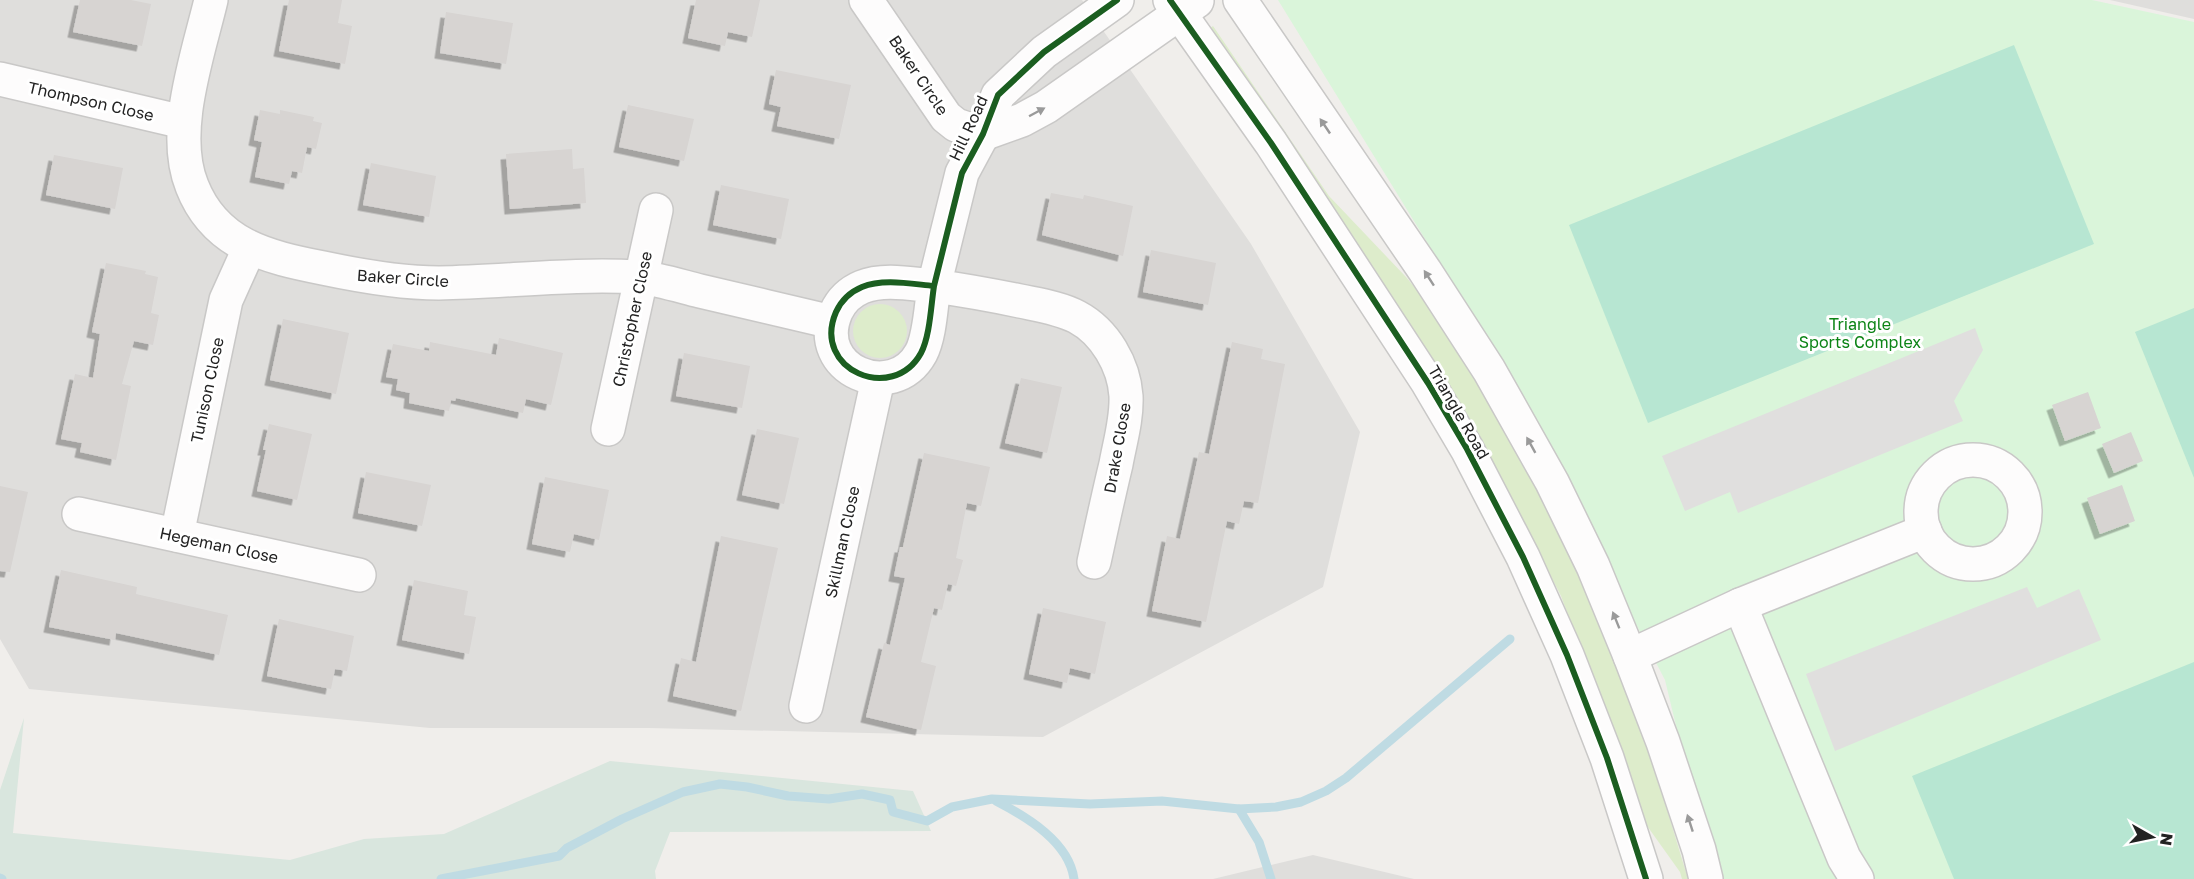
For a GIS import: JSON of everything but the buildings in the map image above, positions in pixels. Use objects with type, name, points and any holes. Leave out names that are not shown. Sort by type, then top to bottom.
[{"type":"street","name":"Baker Circle","points":[[211,0],[183,122],[183,153],[192,186],[202,205],[217,225],[249,249],[285,261],[376,279],[438,283],[532,278],[640,277],[832,322]]},
{"type":"street","name":"Baker Circle","points":[[866,0],[946,117],[956,125],[983,134]]},
{"type":"street","name":"Hill Road","points":[[878,379],[893,376],[909,368],[922,352],[934,286],[962,173],[983,134],[998,95],[1044,52],[1117,0]]},
{"type":"street","points":[[1240,0],[1425,271],[1489,370],[1552,483],[1593,566],[1664,742],[1699,850],[1706,879]]},
{"type":"street","name":"Hill Road","points":[[983,134],[1022,120],[1046,107],[1182,5]]},
{"type":"street","name":"Triangle Road","points":[[1182,5],[1428,382],[1467,449],[1527,566],[1567,655],[1607,758],[1646,879]]},
{"type":"street","name":"Thompson Close","points":[[0,79],[183,122]]},
{"type":"street","name":"Christopher Close","points":[[608,429],[656,210]]},
{"type":"street","name":"Tunison Close","points":[[177,536],[226,300],[249,249]]},
{"type":"street","points":[[878,379],[853,371],[838,357],[831,338],[832,322],[846,297],[862,287],[882,283],[934,286]]},
{"type":"street","name":"Drake Close","points":[[934,286],[969,290],[1061,310],[1095,330],[1109,346],[1122,373],[1126,396],[1125,412],[1094,562]]},
{"type":"street","name":"Skillman Close","points":[[806,706],[878,379]]},
{"type":"street","name":"Hegeman Close","points":[[80,514],[359,575]]},
{"type":"street","points":[[1630,656],[1740,605],[1925,531]]},
{"type":"street","points":[[1740,605],[1844,858],[1857,879]]},
{"type":"shaded area","points":[[0,0],[1082,0],[1251,244],[1360,432],[1323,587],[1043,737],[649,728],[430,728],[29,689],[0,639]]},
{"type":"shaded area","points":[[2110,0],[2194,0],[2194,19]]},
{"type":"shaded area","points":[[1975,328],[1983,350],[1954,401],[1963,421],[1738,513],[1730,492],[1685,511],[1662,456]]},
{"type":"shaded area","points":[[2027,587],[2037,608],[2079,589],[2101,640],[1835,751],[1806,674]]},
{"type":"shaded area","points":[[24,718],[13,833],[290,860],[364,839],[444,834],[610,761],[913,791],[931,831],[670,832],[655,871],[656,879],[0,879],[0,790]]},
{"type":"shaded area","points":[[1313,855],[1414,879],[1213,879]]},
{"type":"green space","name":"Triangle Sports Complex","points":[[1278,0],[2092,0],[2194,22],[2194,879],[1713,879],[1665,680],[1497,356]]},
{"type":"green space","points":[[1213,26],[1329,196],[1427,302],[1501,421],[1573,560],[1643,730],[1688,879],[1682,879],[1680,872],[1645,823],[1561,596],[1476,430],[1350,235],[1209,29]]},
{"type":"green space","points":[[2014,45],[2094,244],[1648,423],[1569,225]]},
{"type":"green space","points":[[880,304],[890,306],[899,312],[905,321],[907,331],[905,341],[899,350],[890,356],[880,358],[870,356],[861,350],[855,341],[853,331],[855,321],[861,312],[870,306]]},
{"type":"green space","points":[[2194,308],[2194,478],[2135,332]]},
{"type":"green space","points":[[2194,662],[2194,879],[1954,879],[1912,776]]},
{"type":"waterway","points":[[441,879],[559,856],[567,848],[622,819],[683,792],[720,784],[788,796],[829,799],[862,794],[890,800],[893,812],[927,821],[952,807],[992,799],[1090,804],[1162,801],[1239,809],[1276,807],[1301,802],[1326,791],[1346,778],[1510,639]]},
{"type":"waterway","points":[[996,801],[1045,832],[1064,853],[1074,879]]},
{"type":"waterway","points":[[1239,809],[1259,842],[1271,879]]},
{"type":"cycle path","points":[[934,286],[924,346],[908,368],[892,376],[875,378],[859,373],[845,364],[835,350],[831,333],[840,304],[854,291],[870,284],[898,282],[934,286],[962,173],[983,134],[998,95],[1044,52],[1117,0]]},
{"type":"cycle path","points":[[1170,0],[1271,143],[1428,383],[1467,449],[1523,557],[1567,655],[1607,758],[1646,879]]}]
